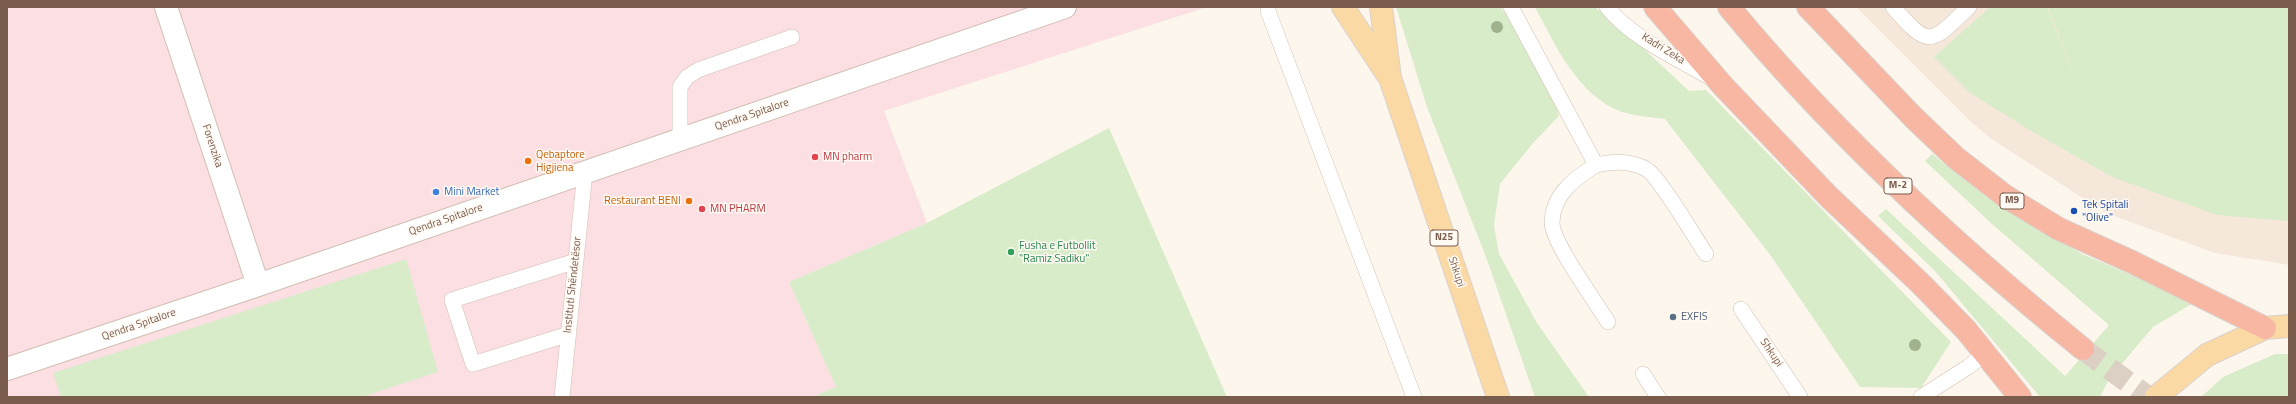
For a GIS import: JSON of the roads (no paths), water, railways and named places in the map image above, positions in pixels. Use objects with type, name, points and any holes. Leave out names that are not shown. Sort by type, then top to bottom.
[{"type":"highway","points":[[1655,7],[1723,86],[1828,196],[1921,284],[1986,353],[2020,397]]},
{"type":"highway","name":"M-2","points":[[1729,7],[1822,110],[1907,195],[2012,292],[2083,348]]},
{"type":"highway","name":"M9","points":[[1808,7],[1914,118],[1956,158],[2005,196],[2059,229],[2132,262],[2265,328]]},
{"type":"main road","name":"Shkupi","points":[[1343,7],[1390,78]]},
{"type":"main road","name":"Shkupi","points":[[1381,7],[1390,78],[1498,397]]},
{"type":"main road","points":[[2156,397],[2207,355],[2265,328],[2289,326]]},
{"type":"street","name":"Forenzika","points":[[166,7],[258,285]]},
{"type":"street","name":"Qendra Spitalore","points":[[7,369],[258,285],[1065,7]]},
{"type":"lane","points":[[1511,7],[1596,165]]},
{"type":"lane","name":"Kadri Zeka","points":[[1607,7],[1615,17],[1648,41],[1723,86]]},
{"type":"lane","points":[[1893,7],[1914,32],[1923,37],[1941,33],[1970,7]]},
{"type":"lane","points":[[1268,11],[1414,397]]},
{"type":"lane","points":[[680,140],[680,87],[688,77],[698,70],[792,37]]},
{"type":"lane","points":[[1608,322],[1559,243],[1552,224],[1556,205],[1565,188],[1580,175],[1596,165],[1613,161],[1629,162],[1647,169],[1659,183],[1706,254]]},
{"type":"lane","name":"Instituti Shëndetësor","points":[[562,397],[585,172]]},
{"type":"lane","points":[[569,334],[473,364],[452,300],[576,261]]},
{"type":"lane","name":"Shkupi","points":[[1741,309],[1800,397]]},
{"type":"lane","points":[[1921,397],[1968,367],[1986,353]]},
{"type":"lane","points":[[1643,374],[1658,397]]},
{"type":"tunnel","points":[[2083,349],[2148,397]]},
{"type":"place","name":"MN pharm","points":[[815,157]]},
{"type":"place","name":"Qebaptore Higjiena","points":[[528,161]]},
{"type":"place","name":"Mini Market","points":[[436,192]]},
{"type":"place","name":"Restaurant BENI","points":[[689,201]]},
{"type":"place","name":"MN PHARM","points":[[702,209]]},
{"type":"place","name":"Tek Spitali \"Olive\"","points":[[2074,211]]},
{"type":"place","name":"Fusha e Futbollit \"Ramiz Sadiku\"","points":[[1011,252]]},
{"type":"place","name":"EXFIS","points":[[1673,317]]}]
